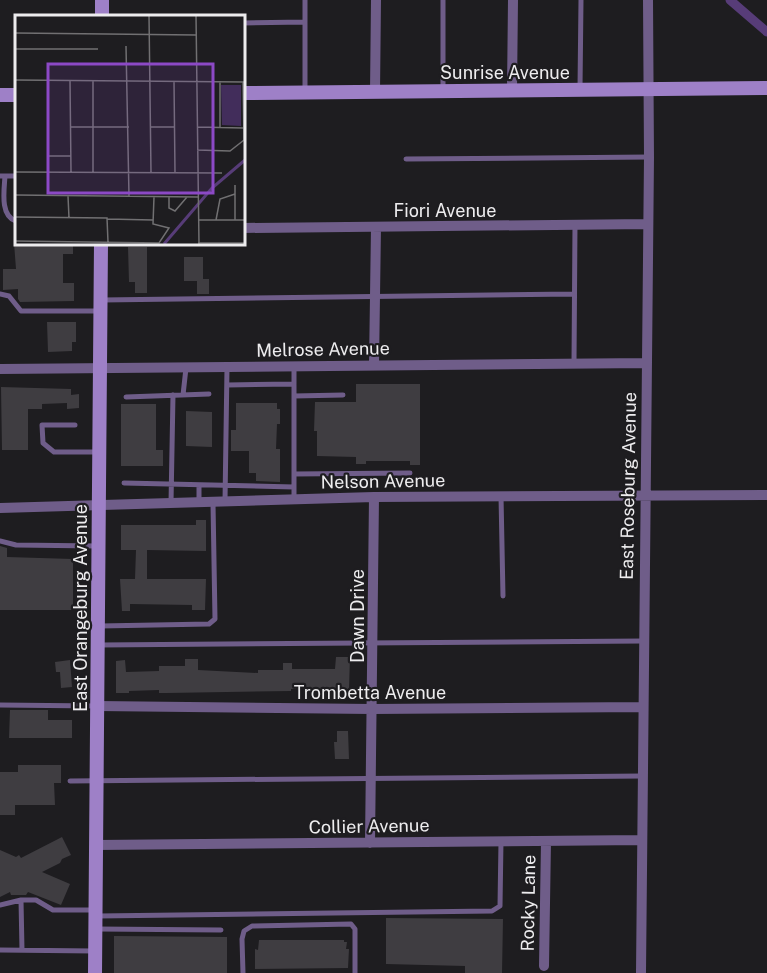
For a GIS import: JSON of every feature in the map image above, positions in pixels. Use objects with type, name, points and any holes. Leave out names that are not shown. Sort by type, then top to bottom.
[{"type":"street","points":[[375,92],[376,0]]},
{"type":"street","points":[[512,90],[513,0]]},
{"type":"street","name":"East Roseburg Avenue","points":[[641,973],[648,0]]},
{"type":"street","name":"Sunrise Avenue","points":[[244,93],[767,88]]},
{"type":"street","name":"Fiori Avenue","points":[[244,228],[648,224]]},
{"type":"street","points":[[374,365],[376,227]]},
{"type":"street","name":"East Orangeburg Avenue","points":[[95,973],[101,244]]},
{"type":"street","name":"Melrose Avenue","points":[[0,369],[646,363]]},
{"type":"street","name":"Nelson Avenue","points":[[0,508],[374,497],[767,495]]},
{"type":"street","name":"Dawn Drive","points":[[370,843],[374,497]]},
{"type":"street","name":"Trombetta Avenue","points":[[98,706],[372,709],[642,707]]},
{"type":"street","name":"Collier Avenue","points":[[96,845],[642,840]]},
{"type":"street","name":"Rocky Lane","points":[[544,966],[546,841]]},
{"type":"lane","points":[[305,0],[305,92]]},
{"type":"lane","points":[[443,0],[443,91]]},
{"type":"lane","points":[[580,90],[581,0]]},
{"type":"lane","points":[[244,23],[305,22]]},
{"type":"lane","points":[[406,159],[648,157]]},
{"type":"lane","points":[[2,176],[5,211],[11,220],[15,221]]},
{"type":"lane","points":[[574,225],[574,363]]},
{"type":"lane","points":[[0,294],[9,296],[21,311],[100,305],[574,294]]},
{"type":"lane","points":[[294,365],[294,499]]},
{"type":"lane","points":[[183,395],[186,366]]},
{"type":"lane","points":[[225,501],[227,366]]},
{"type":"lane","points":[[227,385],[294,384]]},
{"type":"lane","points":[[126,398],[209,394]]},
{"type":"lane","points":[[171,503],[173,395]]},
{"type":"lane","points":[[294,396],[344,395]]},
{"type":"lane","points":[[75,425],[42,425],[43,443],[54,452],[99,452]]},
{"type":"lane","points":[[294,474],[411,473]]},
{"type":"lane","points":[[124,483],[294,487]]},
{"type":"lane","points":[[199,485],[199,502]]},
{"type":"lane","points":[[501,496],[503,596]]},
{"type":"lane","points":[[98,626],[209,624],[215,619],[213,501]]},
{"type":"lane","points":[[0,540],[16,545],[98,546]]},
{"type":"lane","points":[[98,645],[643,641]]},
{"type":"lane","points":[[0,705],[98,706]]},
{"type":"lane","points":[[70,781],[642,776]]},
{"type":"lane","points":[[95,918],[492,911],[500,906],[501,842]]},
{"type":"lane","points":[[21,900],[22,950]]},
{"type":"lane","points":[[0,904],[36,900],[53,910],[95,918],[221,930]]},
{"type":"lane","points":[[243,973],[242,939],[244,931],[252,926],[351,924],[355,928],[355,973]]},
{"type":"lane","points":[[0,950],[95,951]]},
{"type":"building","points":[[14,243],[73,244],[73,254],[63,254],[63,283],[74,283],[74,301],[20,302],[18,289],[3,290],[3,269],[16,269]]},
{"type":"building","points":[[128,247],[147,247],[147,293],[135,293],[135,282],[129,282]]},
{"type":"building","points":[[184,257],[203,257],[203,279],[209,279],[209,294],[197,294],[197,281],[184,281]]},
{"type":"building","points":[[47,322],[76,322],[76,342],[72,342],[72,351],[48,352]]},
{"type":"building","points":[[356,384],[420,384],[420,465],[410,465],[410,461],[366,461],[366,464],[356,464],[356,457],[317,456],[317,431],[314,431],[315,402],[356,402]]},
{"type":"building","points":[[1,387],[71,389],[71,395],[79,394],[79,408],[67,409],[67,403],[42,404],[42,409],[28,409],[28,450],[2,450]]},
{"type":"building","points":[[236,403],[277,403],[277,409],[280,409],[276,449],[280,449],[280,482],[256,481],[256,473],[249,473],[249,451],[231,451],[231,430],[236,430]]},
{"type":"building","points":[[121,404],[156,404],[156,450],[163,450],[163,466],[121,466]]},
{"type":"building","points":[[186,411],[212,412],[212,447],[186,446]]},
{"type":"building","points":[[196,520],[206,520],[206,551],[147,550],[147,579],[206,579],[205,610],[192,610],[192,605],[130,604],[130,611],[122,611],[120,579],[135,579],[136,550],[121,550],[121,525],[196,525]]},
{"type":"building","points":[[0,546],[7,548],[7,557],[73,559],[73,610],[0,610]]},
{"type":"building","points":[[336,657],[350,657],[349,689],[321,691],[310,688],[291,689],[291,691],[167,693],[159,693],[159,690],[116,693],[116,661],[125,660],[126,672],[159,671],[159,666],[185,666],[185,659],[198,659],[198,670],[258,673],[258,670],[283,670],[283,663],[292,663],[292,669],[335,669]]},
{"type":"building","points":[[70,660],[72,687],[61,688],[60,672],[56,672],[55,662]]},
{"type":"building","points":[[10,710],[48,710],[48,720],[72,720],[72,738],[9,738]]},
{"type":"building","points":[[337,731],[348,731],[349,759],[335,759],[334,742],[337,742]]},
{"type":"building","points":[[18,765],[61,765],[61,783],[54,783],[55,805],[15,805],[15,815],[0,815],[0,772],[18,772]]},
{"type":"building","points":[[62,837],[71,855],[42,872],[70,884],[61,905],[28,892],[26,895],[11,895],[10,892],[0,897],[0,850],[16,857],[19,855],[21,858]]},
{"type":"building","points":[[386,918],[503,919],[502,973],[465,973],[465,966],[386,964]]},
{"type":"building","points":[[114,936],[227,937],[227,973],[114,973]]},
{"type":"building","points":[[259,940],[344,940],[347,942],[346,949],[349,949],[348,968],[255,969],[255,949],[258,950]]},
{"type":"waterway","points":[[730,0],[767,32]]}]
